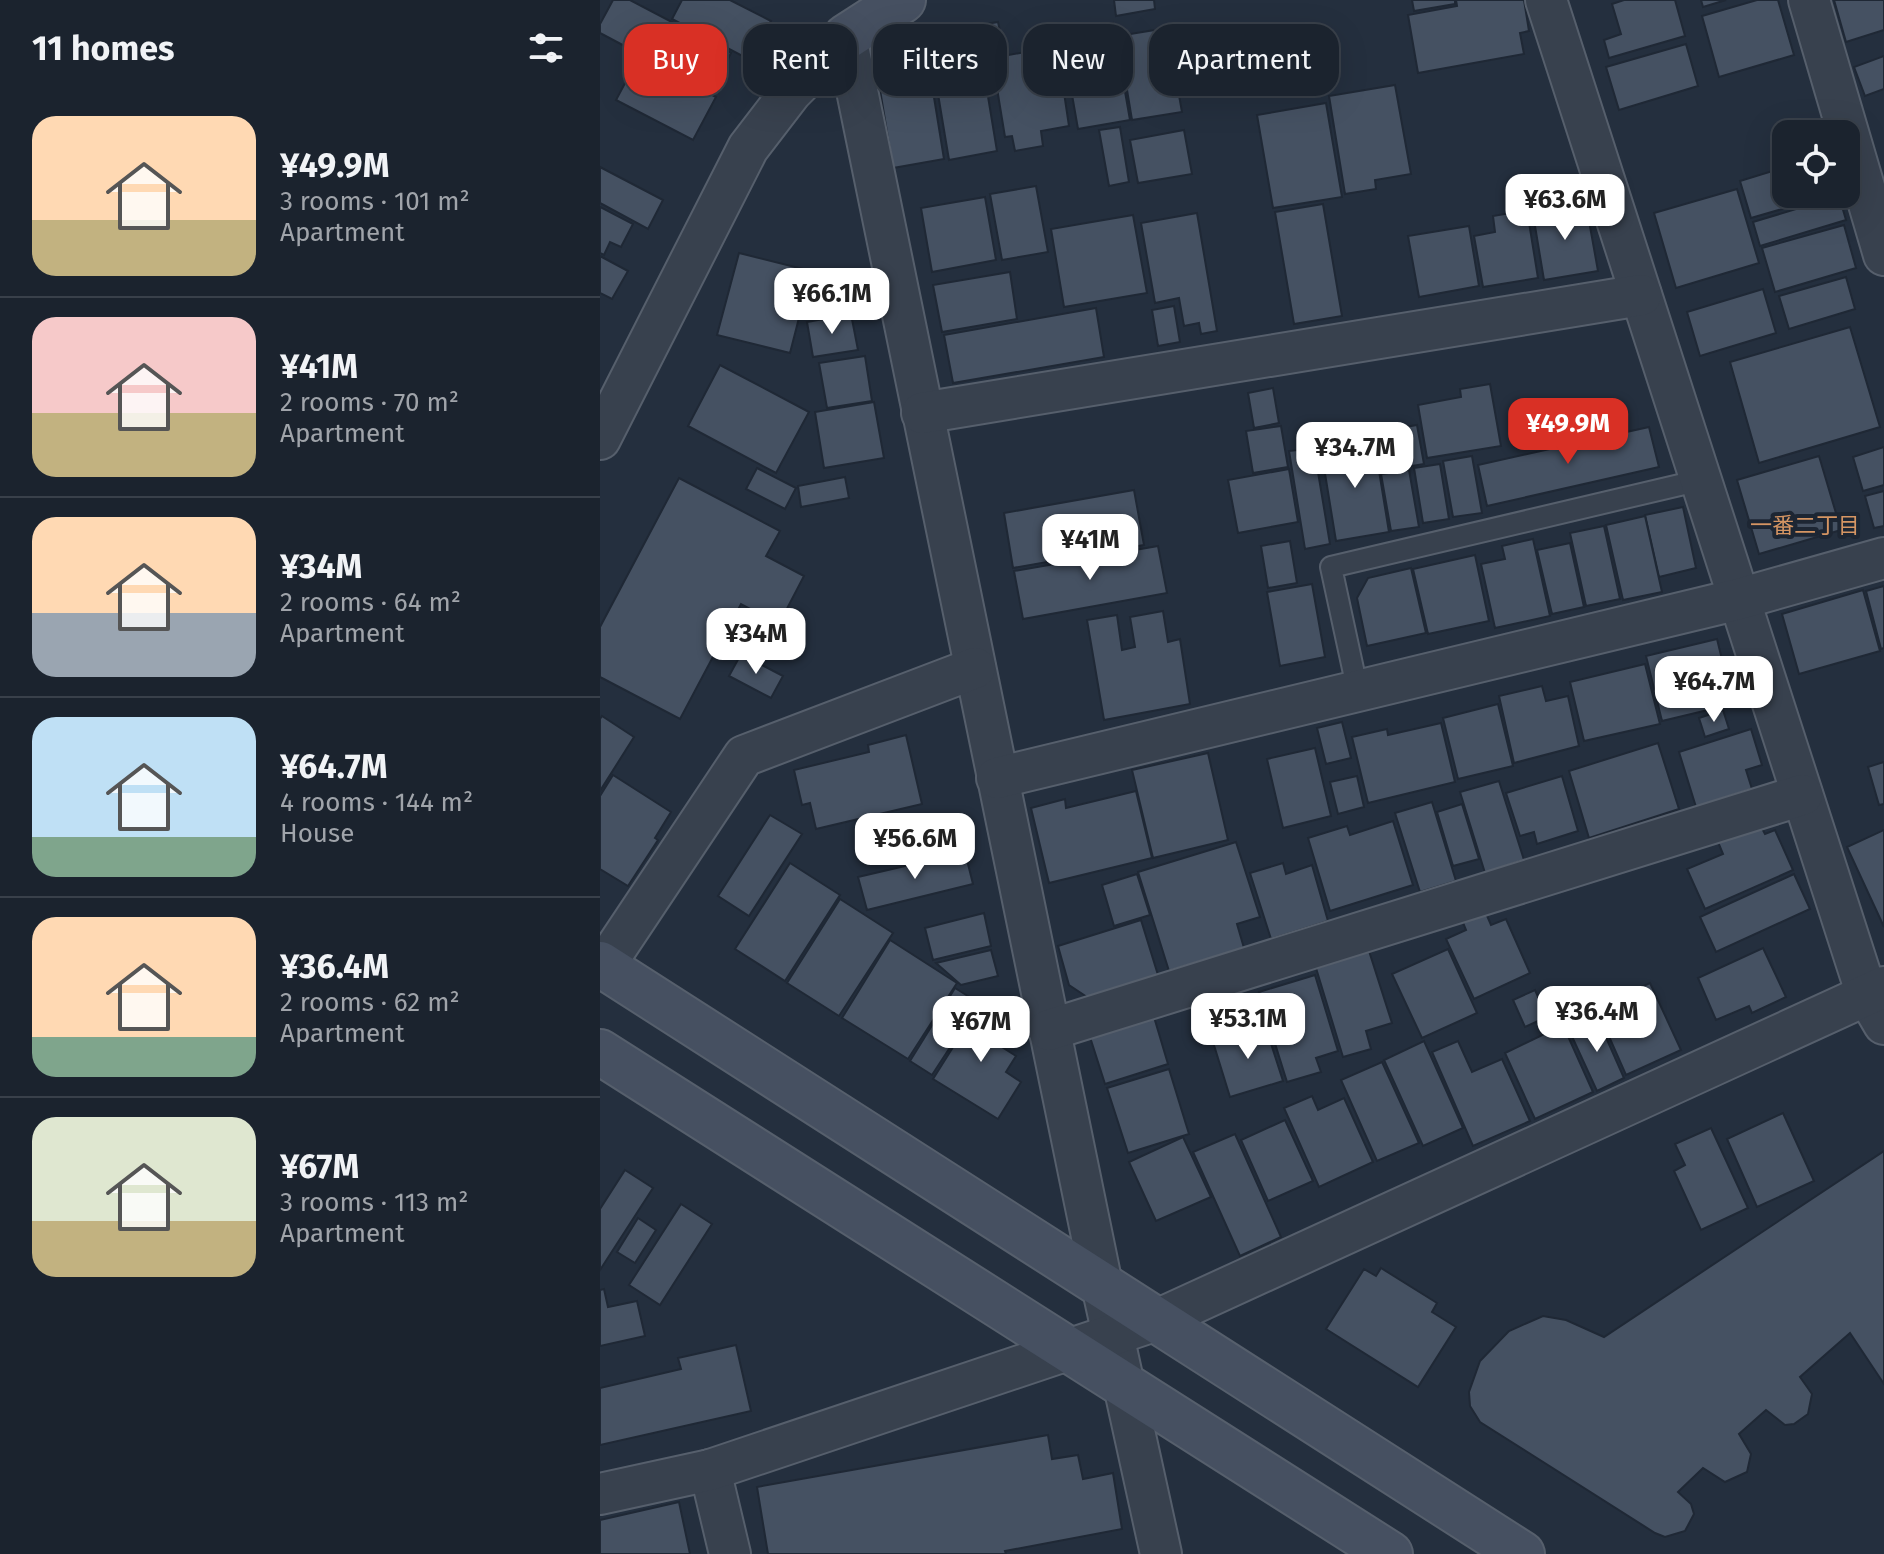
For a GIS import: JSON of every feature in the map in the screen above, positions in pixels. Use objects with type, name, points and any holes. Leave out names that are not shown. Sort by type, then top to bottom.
[{"type":"street","points":[[600,1494],[710,1470],[1157,1320],[1878,1002],[1802,795],[1546,0]]},
{"type":"street","points":[[1809,0],[1884,255]]},
{"type":"street","points":[[600,439],[610,403],[748,148],[791,92],[867,15]]},
{"type":"street","points":[[867,15],[922,413],[1102,1285],[1161,1554]]},
{"type":"street","points":[[922,413],[1641,295]]},
{"type":"street","points":[[997,778],[1739,599],[1884,558]]},
{"type":"street","points":[[975,668],[744,756],[602,965],[1522,1554]]},
{"type":"street","points":[[1049,1030],[1802,795]]},
{"type":"street","points":[[600,1052],[1390,1554]]},
{"type":"street","points":[[710,1470],[730,1554]]},
{"type":"lane","points":[[1358,692],[1331,567],[1701,480]]},
{"type":"building","points":[[613,0],[630,0],[676,24],[624,24],[624,46],[600,33],[600,24]]},
{"type":"building","points":[[682,0],[730,0],[771,21],[769,24],[743,24],[743,56],[727,48],[727,24],[682,24],[672,19]]},
{"type":"building","points":[[1114,0],[1154,0],[1155,9],[1116,16]]},
{"type":"building","points":[[1412,0],[1455,0],[1455,4],[1414,11]]},
{"type":"building","points":[[1456,0],[1524,0],[1529,31],[1520,33],[1524,54],[1418,73],[1408,15],[1457,6]]},
{"type":"building","points":[[1624,0],[1675,0],[1685,36],[1609,58],[1604,40],[1621,34],[1612,4]]},
{"type":"building","points":[[1701,0],[1726,0],[1703,7]]},
{"type":"building","points":[[1757,0],[1778,0],[1794,55],[1719,77],[1702,16]]},
{"type":"building","points":[[1834,0],[1884,0],[1884,30],[1846,42]]},
{"type":"building","points":[[1149,31],[1149,96],[1179,96],[1182,112],[1132,120],[1128,96],[1133,96],[1133,34]]},
{"type":"building","points":[[1686,44],[1698,86],[1619,110],[1606,67]]},
{"type":"building","points":[[1023,52],[1023,96],[1065,96],[1069,126],[1041,131],[1043,146],[1015,151],[1012,136],[1005,137],[998,96],[1007,96],[1007,55]]},
{"type":"building","points":[[1884,56],[1884,89],[1865,96],[1854,67]]},
{"type":"building","points":[[624,85],[624,96],[716,97],[693,140],[616,100]]},
{"type":"building","points":[[1395,85],[1411,174],[1375,180],[1376,189],[1345,194],[1329,96]]},
{"type":"building","points":[[881,96],[934,96],[944,159],[893,168]]},
{"type":"building","points":[[938,96],[988,96],[997,151],[949,160]]},
{"type":"building","points":[[1072,96],[1126,96],[1130,120],[1078,129]]},
{"type":"building","points":[[1326,103],[1342,197],[1273,208],[1257,115]]},
{"type":"building","points":[[1120,127],[1129,182],[1109,186],[1099,130]]},
{"type":"building","points":[[1184,130],[1192,174],[1138,183],[1130,140]]},
{"type":"building","points":[[600,167],[663,200],[648,229],[600,203]]},
{"type":"building","points":[[1772,171],[1772,208],[1786,208],[1751,218],[1740,181]]},
{"type":"building","points":[[1036,186],[1048,252],[1002,260],[990,194]]},
{"type":"building","points":[[1737,189],[1759,263],[1676,288],[1654,213]]},
{"type":"building","points":[[985,197],[996,260],[932,272],[921,208]]},
{"type":"building","points":[[1323,204],[1342,316],[1294,324],[1275,212]]},
{"type":"building","points":[[1586,204],[1598,271],[1544,280],[1533,214]]},
{"type":"building","points":[[600,207],[633,224],[621,247],[610,242],[604,255],[600,253]]},
{"type":"building","points":[[1799,208],[1842,208],[1846,220],[1760,246],[1753,222]]},
{"type":"building","points":[[1527,210],[1538,278],[1483,287],[1474,236],[1495,232],[1493,216]]},
{"type":"building","points":[[1197,213],[1217,331],[1201,334],[1199,323],[1184,326],[1179,298],[1155,303],[1141,223]]},
{"type":"building","points":[[1133,215],[1147,293],[1064,307],[1051,229]]},
{"type":"building","points":[[1844,225],[1856,268],[1775,292],[1762,248]]},
{"type":"building","points":[[1469,226],[1479,286],[1419,297],[1408,236]]},
{"type":"building","points":[[739,253],[811,271],[790,353],[717,335]]},
{"type":"building","points":[[600,256],[628,271],[612,299],[600,293]]},
{"type":"building","points":[[1010,272],[1017,319],[942,332],[933,285]]},
{"type":"building","points":[[1846,277],[1855,309],[1789,329],[1779,296]]},
{"type":"building","points":[[1763,289],[1776,333],[1700,356],[1687,312]]},
{"type":"building","points":[[1174,306],[1180,342],[1158,346],[1152,310]]},
{"type":"building","points":[[1096,308],[1104,357],[953,383],[944,335]]},
{"type":"building","points":[[851,314],[858,350],[813,357],[807,322]]},
{"type":"building","points":[[1850,327],[1880,427],[1759,463],[1730,362]]},
{"type":"building","points":[[865,356],[872,401],[827,408],[819,363]]},
{"type":"building","points":[[720,365],[809,412],[776,473],[688,426]]},
{"type":"building","points":[[1490,384],[1501,446],[1427,458],[1418,405],[1461,397],[1460,389]]},
{"type":"building","points":[[1273,388],[1279,423],[1254,428],[1248,393]]},
{"type":"building","points":[[874,402],[884,458],[824,468],[815,412]]},
{"type":"building","points":[[1417,425],[1424,464],[1382,471],[1375,432]]},
{"type":"building","points":[[1281,426],[1288,467],[1253,473],[1246,431]]},
{"type":"building","points":[[1649,427],[1659,467],[1487,506],[1478,465]]},
{"type":"building","points":[[1374,440],[1389,532],[1336,541],[1321,449]]},
{"type":"building","points":[[1884,447],[1884,485],[1863,491],[1853,457]]},
{"type":"building","points":[[1314,448],[1330,544],[1305,549],[1289,451]]},
{"type":"building","points":[[1472,456],[1482,513],[1453,517],[1443,461]]},
{"type":"building","points":[[1819,456],[1841,530],[1759,554],[1737,480]]},
{"type":"building","points":[[1440,464],[1449,519],[1423,523],[1414,468]]},
{"type":"building","points":[[757,468],[796,488],[785,509],[746,489]]},
{"type":"building","points":[[1289,469],[1298,522],[1238,533],[1228,480]]},
{"type":"building","points":[[1409,470],[1419,527],[1391,531],[1381,474]]},
{"type":"building","points":[[845,477],[849,498],[801,507],[798,486]]},
{"type":"building","points":[[679,478],[780,531],[766,556],[804,576],[779,624],[741,604],[680,719],[600,677],[600,627]]},
{"type":"building","points":[[1134,490],[1144,545],[1013,568],[1004,513]]},
{"type":"building","points":[[1884,491],[1884,526],[1874,528],[1865,496]]},
{"type":"building","points":[[1683,507],[1696,568],[1659,577],[1645,515]]},
{"type":"building","points":[[1645,516],[1662,592],[1623,600],[1606,525]]},
{"type":"building","points":[[1604,526],[1620,599],[1586,606],[1570,533]]},
{"type":"building","points":[[1533,539],[1550,616],[1495,628],[1481,564],[1505,559],[1502,546]]},
{"type":"building","points":[[1290,541],[1297,583],[1268,588],[1261,546]]},
{"type":"building","points":[[1570,543],[1584,607],[1552,614],[1537,550]]},
{"type":"building","points":[[1158,546],[1167,593],[1023,619],[1014,571]]},
{"type":"building","points":[[1475,555],[1489,621],[1428,634],[1413,569]]},
{"type":"building","points":[[1411,568],[1426,633],[1367,646],[1357,598],[1368,578]]},
{"type":"building","points":[[1312,584],[1325,657],[1280,666],[1267,592]]},
{"type":"building","points":[[1884,586],[1884,648],[1881,649],[1866,591]]},
{"type":"building","points":[[1863,590],[1880,651],[1799,674],[1782,614]]},
{"type":"building","points":[[1163,611],[1168,642],[1180,639],[1190,704],[1104,720],[1087,620],[1117,615],[1122,650],[1135,647],[1130,617]]},
{"type":"building","points":[[1717,639],[1733,704],[1662,721],[1646,656]]},
{"type":"building","points":[[741,654],[783,676],[771,698],[729,676]]},
{"type":"building","points":[[1645,664],[1660,724],[1584,741],[1570,682]]},
{"type":"building","points":[[1542,686],[1546,701],[1568,696],[1579,746],[1514,763],[1499,696]]},
{"type":"building","points":[[1498,704],[1513,766],[1458,779],[1443,718]]},
{"type":"building","points":[[1723,710],[1729,729],[1705,737],[1699,718]]},
{"type":"building","points":[[602,716],[634,737],[600,791],[600,719]]},
{"type":"building","points":[[1342,722],[1351,758],[1326,764],[1317,728]]},
{"type":"building","points":[[1441,723],[1455,782],[1368,803],[1352,737],[1387,729],[1388,735]]},
{"type":"building","points":[[1751,729],[1762,765],[1746,770],[1752,789],[1696,807],[1679,752]]},
{"type":"building","points":[[906,735],[922,804],[816,829],[810,803],[802,805],[794,770],[869,752],[868,745]]},
{"type":"building","points":[[1658,743],[1679,809],[1589,838],[1569,771]]},
{"type":"building","points":[[1315,748],[1331,816],[1283,828],[1267,759]]},
{"type":"building","points":[[1208,753],[1228,840],[1153,858],[1132,770]]},
{"type":"building","points":[[1884,762],[1884,804],[1879,805],[1868,767]]},
{"type":"building","points":[[613,775],[671,812],[655,838],[658,840],[628,886],[600,869],[600,796]]},
{"type":"building","points":[[1357,776],[1364,807],[1338,814],[1330,782]]},
{"type":"building","points":[[1562,776],[1578,831],[1537,844],[1534,832],[1520,836],[1506,793]]},
{"type":"building","points":[[1499,781],[1524,860],[1485,873],[1460,792]]},
{"type":"building","points":[[1136,791],[1152,858],[1049,883],[1031,808],[1065,799],[1066,808]]},
{"type":"building","points":[[1432,802],[1456,881],[1420,892],[1395,813]]},
{"type":"building","points":[[1462,804],[1479,859],[1453,866],[1437,812]]},
{"type":"building","points":[[770,815],[802,834],[749,916],[718,896]]},
{"type":"building","points":[[1393,821],[1413,885],[1330,911],[1308,838],[1347,826],[1350,835]]},
{"type":"building","points":[[1759,823],[1765,834],[1775,830],[1793,870],[1705,909],[1687,869],[1723,854],[1718,842]]},
{"type":"building","points":[[1884,830],[1884,927],[1847,847]]},
{"type":"building","points":[[1236,842],[1260,917],[1237,924],[1244,948],[1169,971],[1138,872]]},
{"type":"building","points":[[965,852],[973,884],[867,910],[858,877]]},
{"type":"building","points":[[790,863],[840,895],[785,981],[735,949]]},
{"type":"building","points":[[1283,863],[1286,874],[1312,865],[1328,921],[1271,939],[1250,873]]},
{"type":"building","points":[[1137,874],[1150,915],[1114,926],[1102,885]]},
{"type":"building","points":[[1794,874],[1810,909],[1716,952],[1700,917]]},
{"type":"building","points":[[840,899],[893,933],[839,1016],[787,983]]},
{"type":"building","points":[[1485,911],[1491,925],[1506,919],[1530,973],[1474,999],[1446,939],[1466,930],[1462,920]]},
{"type":"building","points":[[984,913],[991,946],[933,960],[925,928]]},
{"type":"building","points":[[1141,920],[1158,975],[1087,997],[1069,985],[1058,946]]},
{"type":"building","points":[[890,940],[957,983],[908,1059],[842,1018]]},
{"type":"building","points":[[1763,948],[1786,997],[1752,1013],[1749,1006],[1716,1020],[1698,978]]},
{"type":"building","points":[[1448,949],[1477,1013],[1422,1038],[1392,974]]},
{"type":"building","points":[[991,950],[998,976],[961,985],[936,963]]},
{"type":"building","points":[[1369,951],[1392,1023],[1366,1031],[1371,1049],[1343,1057],[1316,968]]},
{"type":"building","points":[[1315,975],[1338,1051],[1316,1058],[1321,1072],[1287,1082],[1259,992]]},
{"type":"building","points":[[1650,983],[1681,1050],[1626,1075],[1596,1007]]},
{"type":"building","points":[[955,988],[979,1003],[932,1075],[910,1061]]},
{"type":"building","points":[[1535,990],[1547,1017],[1525,1027],[1513,1000]]},
{"type":"building","points":[[982,1001],[1010,1019],[994,1042],[1016,1056],[1006,1072],[1021,1082],[998,1119],[933,1079]]},
{"type":"building","points":[[1154,1017],[1168,1064],[1105,1084],[1090,1037]]},
{"type":"building","points":[[1597,1017],[1624,1078],[1597,1091],[1569,1030]]},
{"type":"building","points":[[1265,1025],[1283,1081],[1230,1097],[1213,1042]]},
{"type":"building","points":[[1563,1025],[1593,1092],[1535,1119],[1505,1053]]},
{"type":"building","points":[[1424,1041],[1463,1128],[1423,1146],[1384,1060]]},
{"type":"building","points":[[1458,1041],[1472,1072],[1502,1059],[1530,1121],[1473,1146],[1432,1052]]},
{"type":"building","points":[[1382,1062],[1419,1143],[1377,1161],[1341,1080]]},
{"type":"building","points":[[1169,1069],[1189,1134],[1128,1153],[1107,1088]]},
{"type":"building","points":[[1312,1096],[1318,1110],[1344,1098],[1373,1162],[1319,1187],[1284,1108]]},
{"type":"building","points":[[1783,1113],[1814,1181],[1757,1207],[1727,1139]]},
{"type":"building","points":[[1285,1120],[1313,1181],[1268,1201],[1241,1140]]},
{"type":"building","points":[[1711,1128],[1748,1208],[1701,1230],[1674,1171],[1685,1165],[1675,1144]]},
{"type":"building","points":[[1235,1134],[1281,1237],[1240,1256],[1193,1152]]},
{"type":"building","points":[[1183,1137],[1211,1197],[1156,1221],[1129,1162]]},
{"type":"building","points":[[1884,1151],[1884,1384],[1850,1333],[1800,1377],[1812,1394],[1808,1414],[1794,1424],[1785,1425],[1766,1410],[1739,1434],[1751,1454],[1747,1472],[1725,1482],[1703,1468],[1678,1492],[1691,1504],[1694,1514],[1685,1531],[1665,1537],[1655,1533],[1480,1422],[1470,1406],[1469,1392],[1480,1361],[1509,1331],[1543,1316],[1566,1320],[1604,1337]]},
{"type":"building","points":[[625,1170],[653,1188],[600,1270],[600,1209]]},
{"type":"building","points":[[681,1204],[712,1224],[660,1305],[629,1285]]},
{"type":"building","points":[[638,1218],[656,1230],[635,1263],[617,1252]]},
{"type":"building","points":[[1381,1268],[1437,1303],[1432,1312],[1456,1327],[1418,1387],[1326,1329],[1364,1269],[1376,1276]]},
{"type":"building","points":[[604,1289],[608,1307],[637,1301],[645,1336],[600,1346],[600,1290]]},
{"type":"building","points":[[736,1345],[751,1411],[600,1445],[600,1388],[681,1369],[678,1358]]},
{"type":"building","points":[[1048,1435],[1052,1459],[1078,1455],[1083,1479],[1113,1473],[1122,1529],[1005,1551],[1006,1554],[768,1554],[757,1487]]},
{"type":"building","points":[[679,1502],[690,1554],[600,1554],[600,1520]]},
{"type":"district","name":"一番二丁目","points":[[1805,525]]}]
